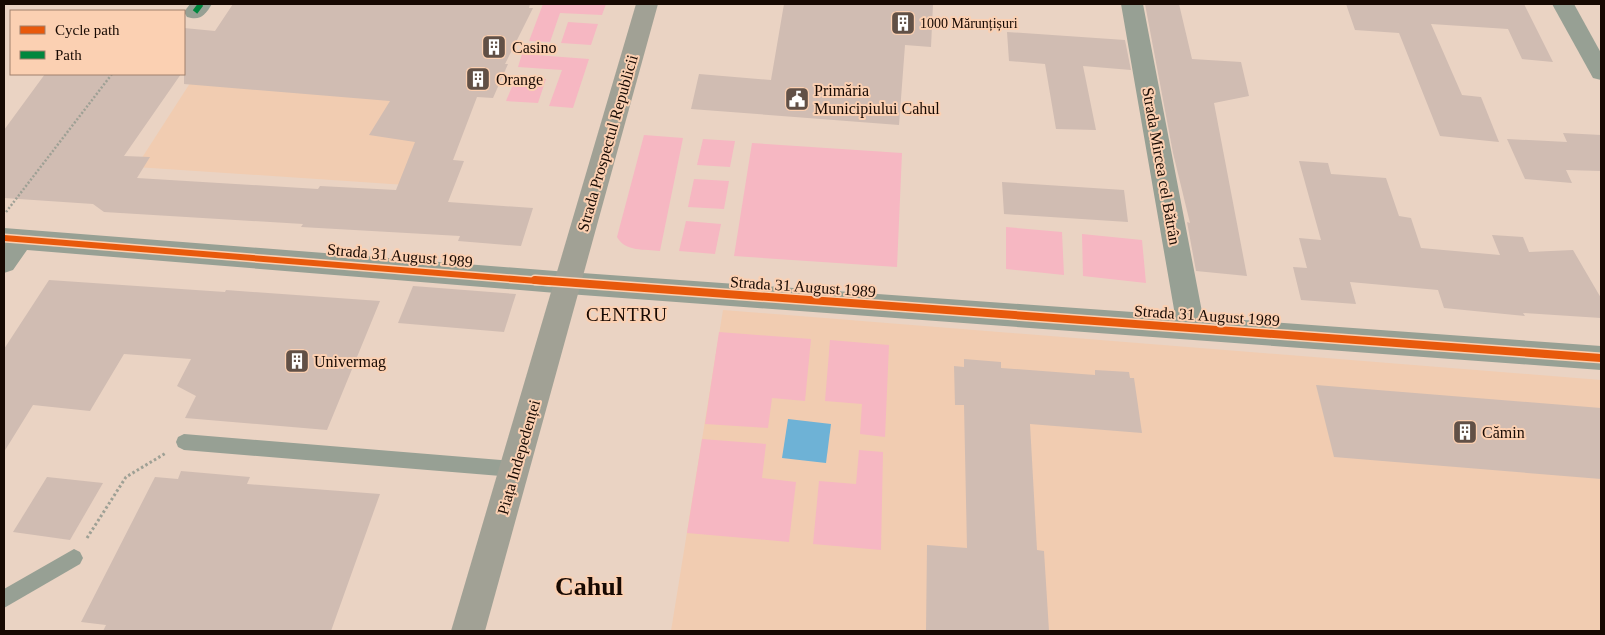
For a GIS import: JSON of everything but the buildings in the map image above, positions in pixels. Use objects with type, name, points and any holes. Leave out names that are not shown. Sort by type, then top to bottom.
[{"type":"main road","name":"Strada Prospectul Republicii","points":[[568,283],[646,4]]},
{"type":"main road","name":"Piața Indepedenței","points":[[468,631],[568,283]]},
{"type":"street","name":"Strada Mircea cel Bătrân","points":[[1132,4],[1191,328]]},
{"type":"street","points":[[1563,4],[1601,72]]},
{"type":"street","name":"Strada 31 August 1989","points":[[12,238],[568,283],[1601,358]]},
{"type":"street","points":[[4,262],[12,238]]},
{"type":"lane","points":[[184,442],[514,469]]},
{"type":"lane","points":[[4,599],[74,558]]},
{"type":"path","points":[[4,215],[111,75]]},
{"type":"path","points":[[74,558],[126,477],[184,442]]},
{"type":"shaded area","points":[[241,4],[482,4],[406,185],[136,167]]},
{"type":"shaded area","points":[[543,4],[606,4],[602,15],[560,13],[550,42],[529,41]]},
{"type":"shaded area","points":[[568,22],[598,24],[591,45],[561,43]]},
{"type":"shaded area","points":[[522,54],[589,59],[573,108],[549,106],[562,70],[518,67]]},
{"type":"shaded area","points":[[516,77],[546,79],[538,103],[506,101]]},
{"type":"shaded area","points":[[644,135],[683,138],[660,251],[630,247],[621,242],[617,237]]},
{"type":"shaded area","points":[[703,139],[735,141],[730,167],[697,165]]},
{"type":"shaded area","points":[[752,143],[902,153],[897,267],[734,256]]},
{"type":"shaded area","points":[[694,179],[729,181],[724,209],[688,207]]},
{"type":"shaded area","points":[[686,221],[721,224],[715,254],[679,251]]},
{"type":"shaded area","points":[[1006,227],[1062,232],[1064,275],[1006,269]]},
{"type":"shaded area","points":[[1082,234],[1142,240],[1146,283],[1083,276]]},
{"type":"shaded area","points":[[723,310],[1601,380],[1601,631],[671,631]]},
{"type":"shaded area","points":[[719,332],[811,339],[805,401],[772,398],[768,428],[705,424]]},
{"type":"shaded area","points":[[830,340],[889,345],[885,437],[860,434],[862,404],[825,401]]},
{"type":"shaded area","points":[[702,439],[766,444],[762,478],[796,482],[789,542],[687,533]]},
{"type":"shaded area","points":[[859,450],[883,452],[881,550],[813,544],[819,481],[856,484]]},
{"type":"water","points":[[788,419],[831,424],[826,463],[782,458]]},
{"type":"marked path","points":[[195,12],[201,4]]},
{"type":"cycle path","points":[[4,238],[568,283],[1601,358]]},
{"type":"place","name":"1000 Mărunțișuri","points":[[903,23]]},
{"type":"place","name":"Casino","points":[[494,47]]},
{"type":"place","name":"Orange","points":[[478,79]]},
{"type":"place","name":"Primăria Municipiului Cahul","points":[[797,99]]},
{"type":"place","name":"Univermag","points":[[297,361]]},
{"type":"place","name":"Cămin","points":[[1465,432]]},
{"type":"district","name":"CENTRU","points":[[627,314]]},
{"type":"district","name":"Cahul","points":[[589,586]]}]
